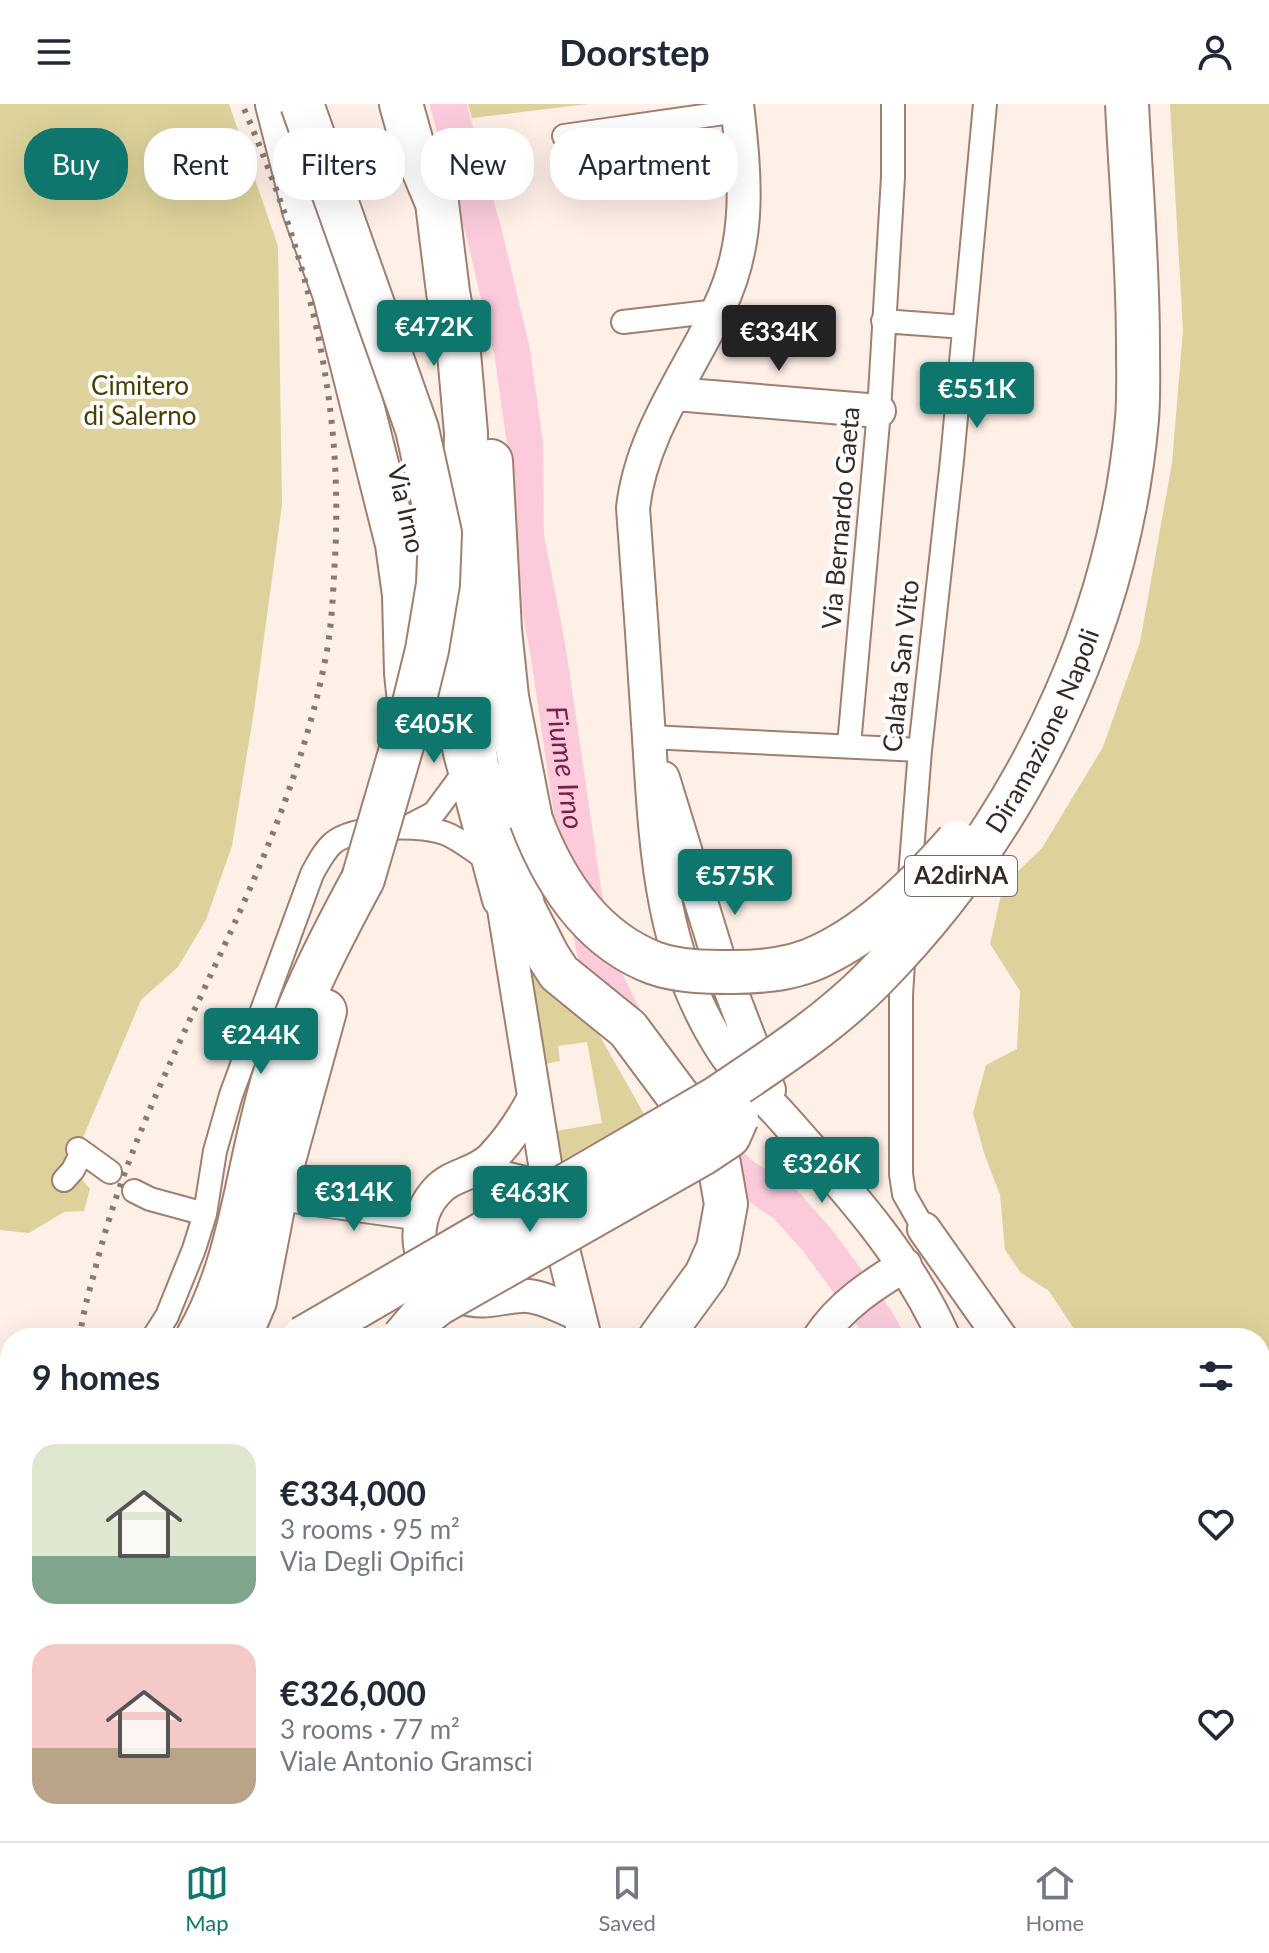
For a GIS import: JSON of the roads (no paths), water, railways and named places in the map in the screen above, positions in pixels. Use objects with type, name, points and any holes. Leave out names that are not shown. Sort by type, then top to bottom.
[{"type":"highway","points":[[277,104],[283,128]]},
{"type":"highway","points":[[243,1328],[255,1301],[286,1192],[363,879],[411,715],[427,650],[438,584],[440,533],[417,429],[302,104]]},
{"type":"highway","points":[[401,104],[412,143],[437,203]]},
{"type":"highway","points":[[422,104],[432,147],[448,292],[460,359],[466,459],[463,587],[466,652]]},
{"type":"highway","name":"Diramazione Napoli","points":[[320,1328],[715,1099],[775,1059],[872,980],[913,936],[979,852],[1038,752],[1084,654],[1129,489],[1138,416],[1138,283],[1127,104]]},
{"type":"highway","name":"Diramazione Napoli","points":[[370,1328],[737,1118],[844,1038],[904,984],[987,882],[1056,772],[1103,668],[1140,549],[1160,418],[1161,282],[1149,104]]},
{"type":"highway","points":[[302,200],[334,293],[397,544],[404,595],[406,673],[411,715]]},
{"type":"highway","points":[[460,359],[479,403],[489,439],[507,697],[531,820],[542,850],[583,914],[620,946],[656,964],[698,972],[775,970],[819,957],[880,916],[929,874],[1038,752]]},
{"type":"highway","points":[[474,775],[508,847],[524,909],[548,956],[559,973],[628,1029],[707,1135],[719,1164],[726,1204],[718,1248],[706,1275],[667,1328]]},
{"type":"highway","points":[[202,1328],[224,1278],[273,1080],[315,967],[363,879]]},
{"type":"highway","points":[[411,1328],[438,1304],[702,1154],[729,1136],[737,1118]]},
{"type":"main road","name":"Via Irno","points":[[268,104],[278,128]]},
{"type":"main road","name":"Via Irno","points":[[313,104],[430,446],[440,488],[466,652],[474,775],[486,859],[507,926]]},
{"type":"main road","points":[[737,107],[744,169],[743,229],[734,266],[718,311],[661,417],[636,483],[633,508],[654,827],[664,905],[678,955],[700,1009],[725,1054],[844,1188],[905,1265],[939,1328]]},
{"type":"main road","name":"Via Irno","points":[[309,200],[322,228],[392,449],[474,775],[507,926],[551,1201],[582,1326]]},
{"type":"main road","points":[[675,394],[879,411]]},
{"type":"main road","points":[[477,1171],[516,1132],[534,1098]]},
{"type":"main road","points":[[551,1201],[524,1183],[477,1171],[455,1177],[437,1190],[424,1209],[418,1231],[420,1253],[429,1272],[442,1287],[460,1297],[480,1301],[501,1301],[523,1295],[564,1254]]},
{"type":"main road","points":[[924,1229],[994,1328]]},
{"type":"main road","points":[[826,1328],[871,1286],[905,1265]]},
{"type":"main road","points":[[523,1295],[582,1326]]},
{"type":"street","name":"Via Bernardo Gaeta","points":[[849,745],[879,411],[893,177],[893,104]]},
{"type":"street","name":"Calata San Vito","points":[[924,1229],[904,1194],[901,1174],[901,995],[920,750],[985,104]]},
{"type":"street","points":[[612,128],[737,107]]},
{"type":"street","points":[[623,322],[718,311]]},
{"type":"street","points":[[883,321],[964,327]]},
{"type":"street","points":[[649,737],[920,750]]},
{"type":"street","points":[[404,829],[434,813],[474,775]]},
{"type":"street","points":[[159,1328],[194,1249],[205,1214],[215,1151],[231,1095],[312,874],[326,850],[341,838],[383,827],[434,830],[448,834],[486,859]]},
{"type":"street","points":[[64,1180],[73,1170],[80,1151],[110,1172]]},
{"type":"street","points":[[134,1191],[150,1199],[205,1214]]},
{"type":"street","points":[[286,1192],[421,1219]]},
{"type":"waterway","name":"Fiume Irno","points":[[448,104],[484,233],[512,351],[525,443],[526,537],[548,650],[594,948],[602,974],[630,1029]]},
{"type":"waterway","name":"Fiume Irno","points":[[709,1143],[740,1174],[786,1205],[818,1241],[880,1328]]},
{"type":"railway","points":[[82,1328],[108,1224],[133,1150],[246,897],[292,781],[316,702],[329,636],[336,498],[326,382],[302,270],[285,214],[242,104]]},
{"type":"park label","name":"Cimitero di Salerno","points":[[140,401]]}]
